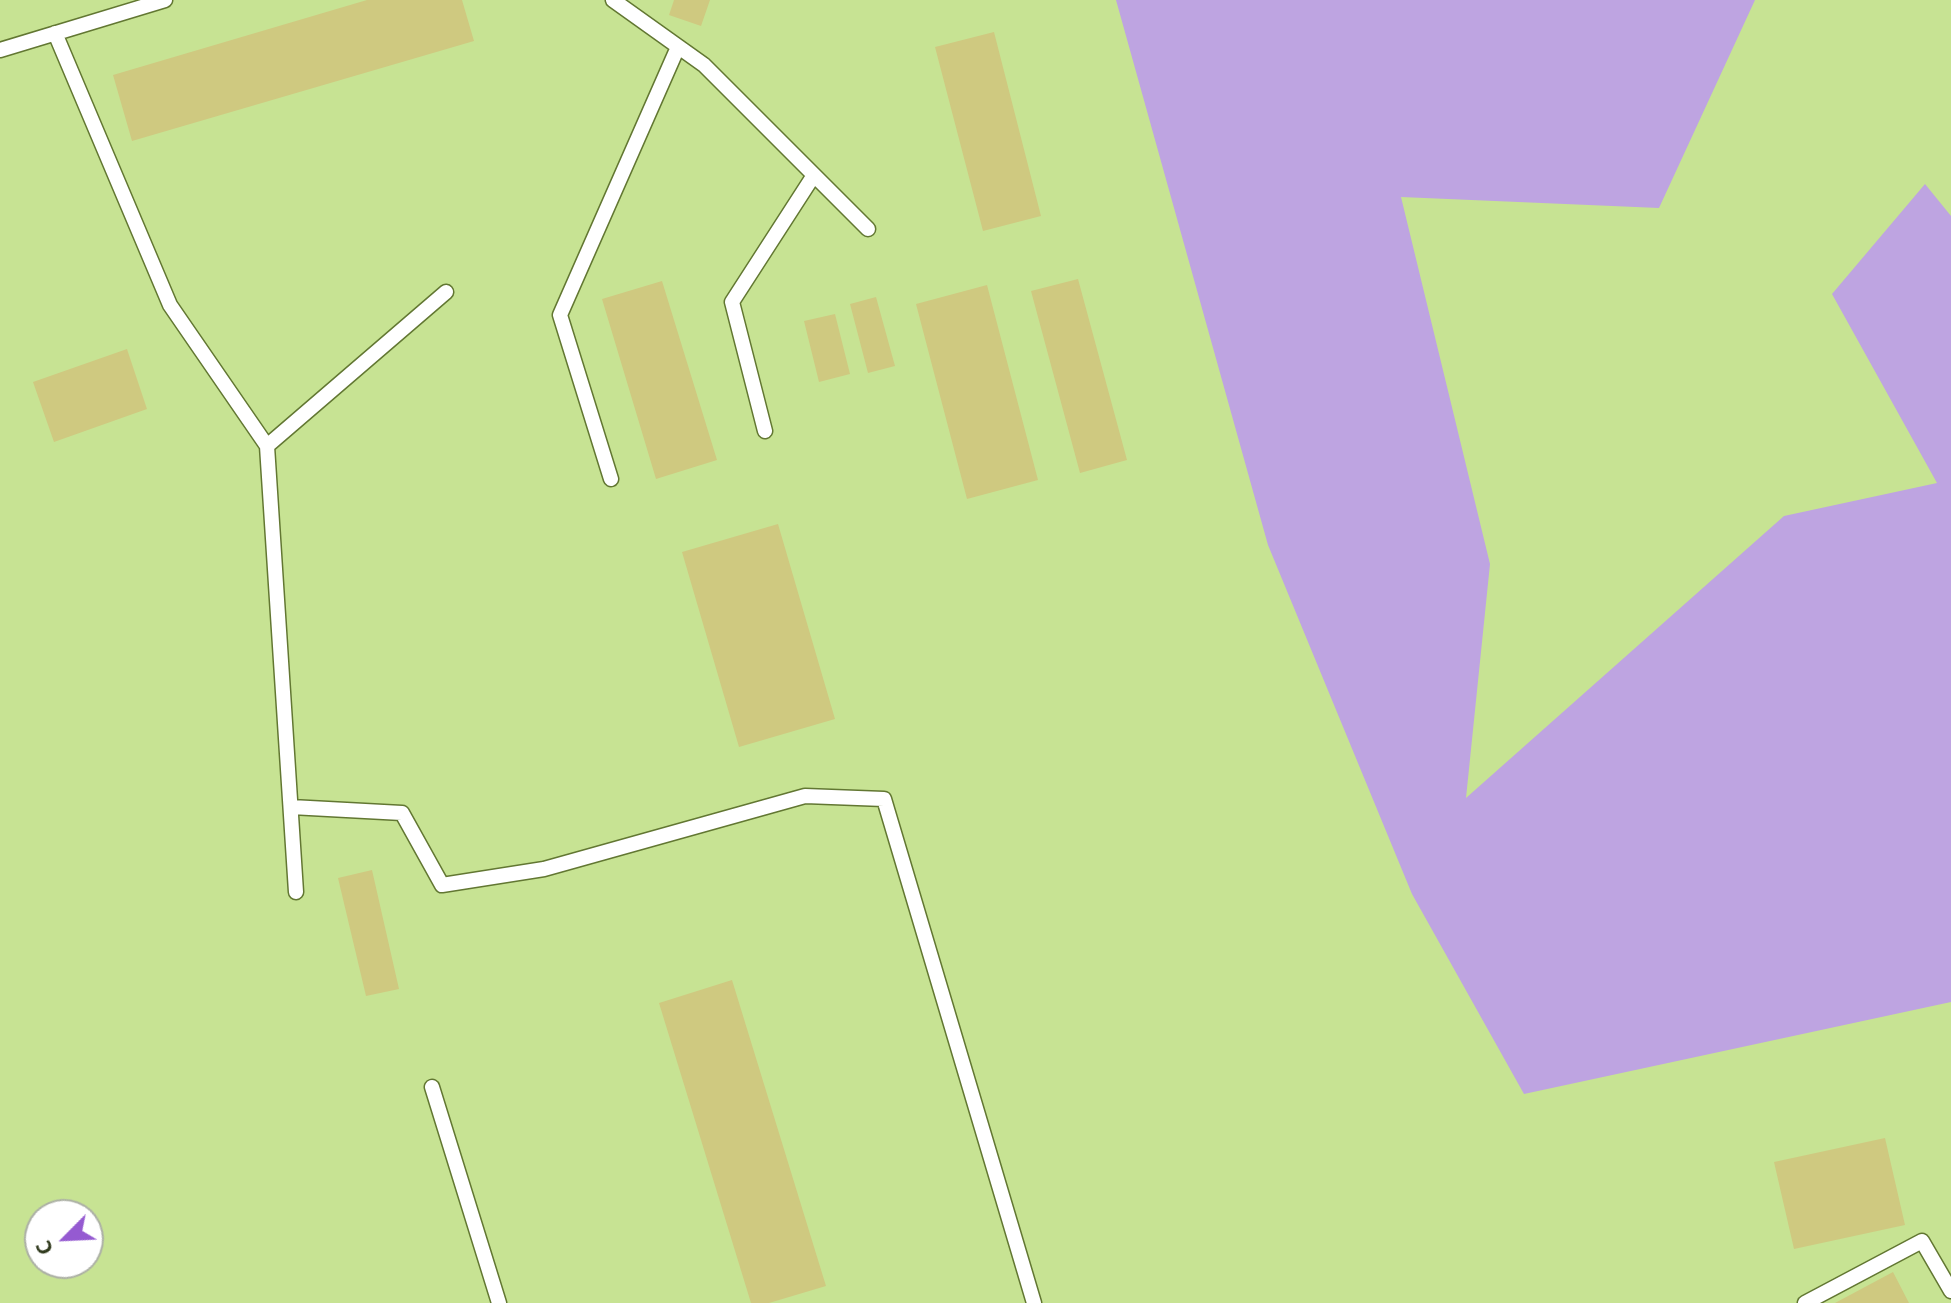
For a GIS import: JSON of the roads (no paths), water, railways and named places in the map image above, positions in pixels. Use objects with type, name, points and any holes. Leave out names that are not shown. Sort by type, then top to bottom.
[{"type":"lane","points":[[0,50],[165,0]]},
{"type":"lane","points":[[613,0],[704,65],[868,229]]},
{"type":"lane","points":[[55,33],[170,305],[267,446],[296,892]]},
{"type":"lane","points":[[611,479],[560,315],[678,47]]},
{"type":"lane","points":[[765,431],[732,302],[814,175]]},
{"type":"lane","points":[[267,446],[446,292]]},
{"type":"lane","points":[[291,807],[402,813],[442,885],[544,869],[805,796],[884,799],[1034,1303]]},
{"type":"lane","points":[[432,1087],[499,1303]]},
{"type":"lane","points":[[1805,1303],[1922,1241],[1951,1291]]}]
